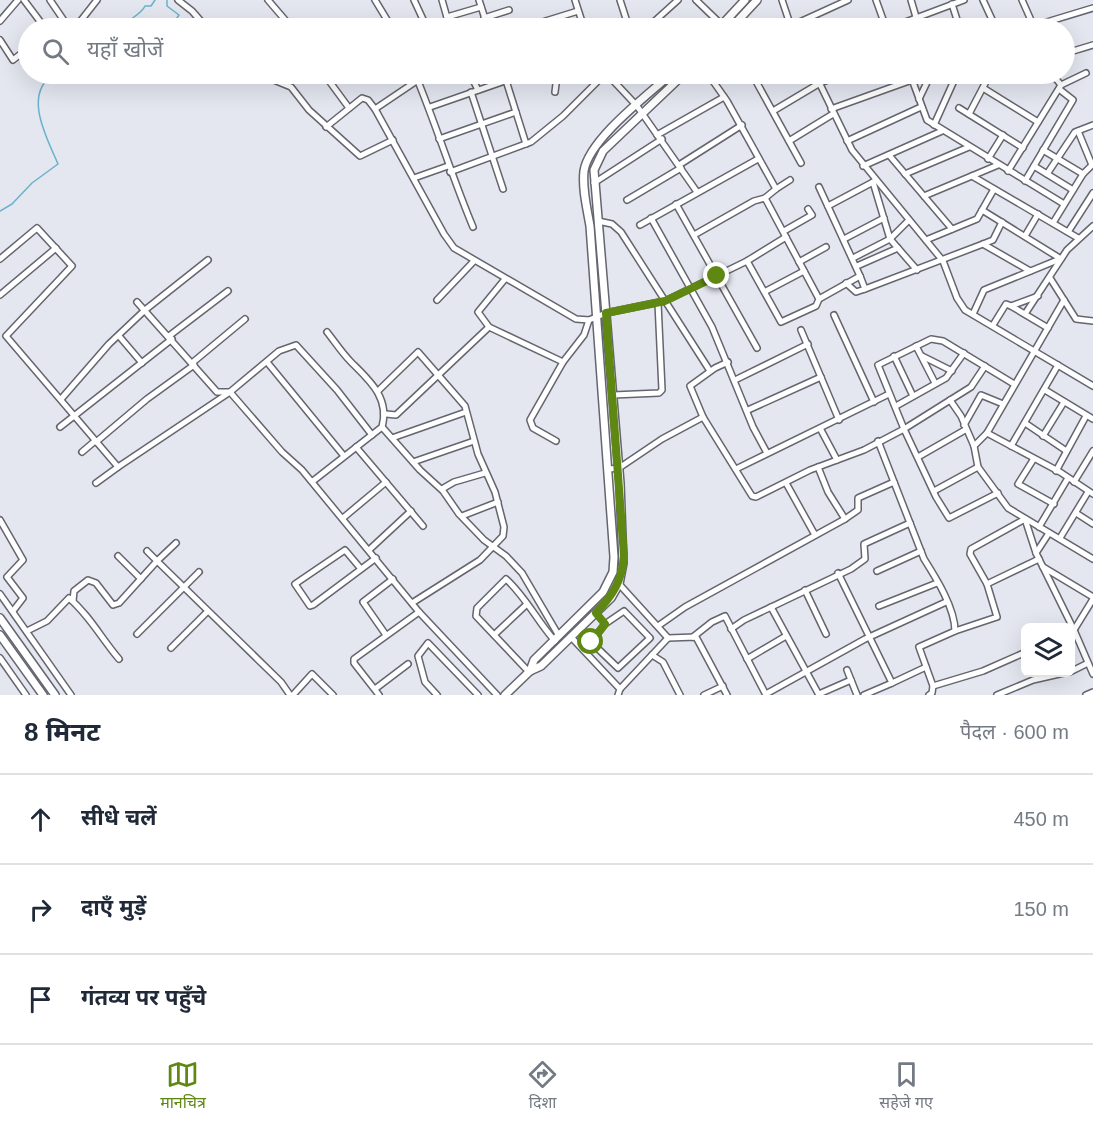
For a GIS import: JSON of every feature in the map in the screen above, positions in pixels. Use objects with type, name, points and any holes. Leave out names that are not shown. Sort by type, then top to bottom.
[{"type":"street","points":[[0,21],[18,0]]},
{"type":"street","points":[[24,0],[38,18]]},
{"type":"street","points":[[83,18],[97,0]]},
{"type":"street","points":[[268,0],[283,18]]},
{"type":"street","points":[[375,0],[386,18]]},
{"type":"street","points":[[414,0],[422,18]]},
{"type":"street","points":[[442,0],[447,17],[481,8]]},
{"type":"street","points":[[479,0],[484,18],[508,10]]},
{"type":"street","points":[[575,0],[580,18]]},
{"type":"street","points":[[620,0],[626,18]]},
{"type":"street","points":[[658,18],[678,0]]},
{"type":"street","points":[[696,0],[713,18]]},
{"type":"street","points":[[730,18],[745,0]]},
{"type":"street","points":[[740,18],[757,0]]},
{"type":"street","points":[[782,0],[788,18]]},
{"type":"street","points":[[809,18],[848,0]]},
{"type":"street","points":[[876,0],[882,18]]},
{"type":"street","points":[[911,0],[916,17],[949,3],[964,0]]},
{"type":"street","points":[[983,0],[991,18]]},
{"type":"street","points":[[1022,0],[1028,18]]},
{"type":"street","points":[[51,1],[62,18]]},
{"type":"street","points":[[180,1],[197,18]]},
{"type":"street","points":[[949,3],[956,18]]},
{"type":"street","points":[[1061,18],[1093,8]]},
{"type":"street","points":[[555,18],[578,11]]},
{"type":"street","points":[[0,40],[13,60],[18,56]]},
{"type":"street","points":[[1075,50],[1093,45]]},
{"type":"street","points":[[1075,79],[1086,73]]},
{"type":"street","points":[[284,84],[291,87],[326,127],[360,156],[393,140]]},
{"type":"street","points":[[331,84],[349,108]]},
{"type":"street","points":[[375,109],[407,84]]},
{"type":"street","points":[[419,84],[430,107],[449,169],[473,227]]},
{"type":"street","points":[[473,84],[482,124],[503,189]]},
{"type":"street","points":[[430,107],[495,84]]},
{"type":"street","points":[[507,84],[526,144]]},
{"type":"street","points":[[555,92],[556,84]]},
{"type":"street","points":[[414,178],[492,157],[526,144],[563,116],[596,84]]},
{"type":"street","points":[[616,84],[637,106],[697,192]]},
{"type":"street","points":[[505,695],[529,671],[534,660],[603,592],[613,572],[609,469],[584,185],[585,169],[596,147],[660,84]]},
{"type":"street","points":[[529,671],[541,666],[594,615],[611,598],[619,584],[624,556],[619,468],[593,184],[594,170],[603,152],[673,84]]},
{"type":"street","points":[[715,84],[742,125],[758,159],[776,189]]},
{"type":"street","points":[[758,84],[801,163]]},
{"type":"street","points":[[773,111],[818,84]]},
{"type":"street","points":[[820,84],[832,112],[863,166],[874,182],[943,261],[957,298],[965,310],[1093,386]]},
{"type":"street","points":[[789,141],[832,112],[895,84]]},
{"type":"street","points":[[913,84],[927,120],[1064,204]]},
{"type":"street","points":[[918,100],[925,84]]},
{"type":"street","points":[[934,125],[952,84]]},
{"type":"street","points":[[969,114],[984,84]]},
{"type":"street","points":[[1025,181],[1073,100],[1058,84]]},
{"type":"street","points":[[1008,171],[1060,87],[1066,84]]},
{"type":"street","points":[[982,88],[1038,122]]},
{"type":"street","points":[[593,184],[660,137],[724,97]]},
{"type":"street","points":[[326,127],[362,98],[368,100],[454,248],[576,319],[589,320],[606,313],[665,301],[747,261],[786,237]]},
{"type":"street","points":[[848,141],[921,108]]},
{"type":"street","points":[[959,108],[1023,148]]},
{"type":"street","points":[[439,139],[516,112]]},
{"type":"street","points":[[627,200],[742,125]]},
{"type":"street","points":[[1047,174],[1078,131],[1093,125]]},
{"type":"street","points":[[863,166],[942,131]]},
{"type":"street","points":[[1053,223],[1083,174],[1093,165],[1078,131]]},
{"type":"street","points":[[988,159],[1003,135]]},
{"type":"street","points":[[905,174],[969,147]]},
{"type":"street","points":[[1043,150],[1083,174]]},
{"type":"street","points":[[889,155],[952,229]]},
{"type":"street","points":[[640,225],[758,159]]},
{"type":"street","points":[[924,196],[998,165]]},
{"type":"street","points":[[1034,166],[1073,190]]},
{"type":"street","points":[[972,176],[1078,238]]},
{"type":"street","points":[[694,235],[754,201],[765,198],[790,180]]},
{"type":"street","points":[[828,206],[874,182]]},
{"type":"street","points":[[874,182],[890,239],[917,270]]},
{"type":"street","points":[[819,188],[857,266],[865,288]]},
{"type":"street","points":[[926,240],[977,219],[994,189]]},
{"type":"street","points":[[1068,232],[1093,193]]},
{"type":"street","points":[[765,198],[819,299]]},
{"type":"street","points":[[676,204],[757,348]]},
{"type":"street","points":[[784,231],[812,215],[808,208]]},
{"type":"street","points":[[982,210],[1062,259]]},
{"type":"street","points":[[1025,236],[1038,214]]},
{"type":"street","points":[[651,218],[692,288],[728,362],[753,427],[767,453]]},
{"type":"street","points":[[844,239],[884,218]]},
{"type":"street","points":[[853,258],[890,239],[909,220]]},
{"type":"street","points":[[598,221],[612,224],[621,232],[710,371]]},
{"type":"street","points":[[846,283],[856,292],[943,261],[993,240],[1002,222]]},
{"type":"street","points":[[1025,314],[1078,238],[1093,226]]},
{"type":"street","points":[[0,259],[37,228],[72,266],[6,336]]},
{"type":"street","points":[[983,244],[1029,271]]},
{"type":"street","points":[[799,262],[826,247]]},
{"type":"street","points":[[0,295],[56,248]]},
{"type":"street","points":[[857,266],[898,248]]},
{"type":"street","points":[[973,314],[984,290],[1062,259]]},
{"type":"street","points":[[62,398],[84,371],[145,310],[208,260]]},
{"type":"street","points":[[436,300],[474,261]]},
{"type":"street","points":[[747,261],[766,291],[781,322],[816,306],[819,299],[860,276]]},
{"type":"street","points":[[766,291],[804,271]]},
{"type":"street","points":[[1050,278],[1076,319],[1093,321]]},
{"type":"street","points":[[505,279],[478,312],[489,327],[563,362]]},
{"type":"street","points":[[60,427],[142,363],[170,337],[228,291]]},
{"type":"street","points":[[993,325],[1004,306],[1011,306],[1038,296]]},
{"type":"street","points":[[974,446],[987,433],[1064,300]]},
{"type":"street","points":[[137,302],[217,392],[230,392],[282,452],[313,481],[419,612],[497,695]]},
{"type":"street","points":[[613,395],[658,393],[662,390],[658,303]]},
{"type":"street","points":[[1011,306],[1048,328]]},
{"type":"street","points":[[834,315],[874,402]]},
{"type":"street","points":[[82,452],[193,364],[245,319]]},
{"type":"street","points":[[556,441],[533,428],[530,420],[563,362],[584,336],[589,320]]},
{"type":"street","points":[[386,414],[396,415],[489,327]]},
{"type":"street","points":[[0,330],[62,398],[95,442],[118,467]]},
{"type":"street","points":[[801,330],[839,420]]},
{"type":"street","points":[[313,481],[382,427],[386,414],[378,391],[327,332]]},
{"type":"street","points":[[119,336],[142,363]]},
{"type":"street","points":[[998,493],[949,518],[904,429],[878,365],[931,339],[943,341],[1014,384]]},
{"type":"street","points":[[735,380],[808,344]]},
{"type":"street","points":[[96,483],[230,392],[279,351],[296,345],[337,390],[372,435]]},
{"type":"street","points":[[916,346],[935,382]]},
{"type":"street","points":[[378,391],[417,352],[439,374],[465,406],[474,441],[498,502],[504,527],[503,536],[469,569],[412,603]]},
{"type":"street","points":[[896,406],[935,382],[946,378],[963,353]]},
{"type":"street","points":[[894,356],[912,396]]},
{"type":"street","points":[[921,356],[952,371]]},
{"type":"street","points":[[267,362],[344,456]]},
{"type":"street","points":[[728,362],[710,371],[690,386],[703,417],[752,496],[756,497],[904,429],[975,384],[985,366]]},
{"type":"street","points":[[1011,446],[1058,365]]},
{"type":"street","points":[[748,410],[821,377]]},
{"type":"street","points":[[1045,390],[1093,419]]},
{"type":"street","points":[[736,469],[821,430],[889,394]]},
{"type":"street","points":[[918,457],[965,427],[981,395],[1003,404]]},
{"type":"street","points":[[950,400],[974,446],[978,467],[1008,508],[1093,559]]},
{"type":"street","points":[[1043,436],[1064,402]]},
{"type":"street","points":[[392,438],[466,412]]},
{"type":"street","points":[[1056,471],[1065,450],[1086,416]]},
{"type":"street","points":[[609,469],[619,468],[703,417]]},
{"type":"street","points":[[1025,423],[1065,450]]},
{"type":"street","points":[[382,427],[413,462],[442,489],[462,516],[522,573],[557,638]]},
{"type":"street","points":[[821,430],[837,460]]},
{"type":"street","points":[[987,433],[1056,471],[1090,493],[1060,538]]},
{"type":"street","points":[[413,462],[474,441]]},
{"type":"street","points":[[878,441],[921,551],[955,622],[955,631]]},
{"type":"street","points":[[356,447],[423,526]]},
{"type":"street","points":[[1074,482],[1093,451]]},
{"type":"street","points":[[1033,460],[1018,484],[1054,504]]},
{"type":"street","points":[[1087,464],[1093,467]]},
{"type":"street","points":[[818,467],[828,492],[845,519]]},
{"type":"street","points":[[934,491],[978,467]]},
{"type":"street","points":[[442,489],[454,482],[485,473]]},
{"type":"street","points":[[1039,527],[1068,478]]},
{"type":"street","points":[[342,518],[386,482]]},
{"type":"street","points":[[658,627],[685,607],[845,519],[858,510],[858,498],[894,482]]},
{"type":"street","points":[[786,483],[795,504],[815,535]]},
{"type":"street","points":[[462,516],[498,502]]},
{"type":"street","points":[[369,550],[411,511]]},
{"type":"street","points":[[1076,513],[1093,524]]},
{"type":"street","points":[[1025,519],[1036,553],[1068,623]]},
{"type":"street","points":[[928,695],[932,693],[933,686],[919,647],[955,631],[997,617],[987,584],[970,554],[971,549],[1025,519]]},
{"type":"street","points":[[0,520],[23,560],[7,577],[23,598],[13,611]]},
{"type":"street","points":[[731,629],[866,559],[864,544],[910,523]]},
{"type":"street","points":[[1036,553],[1049,533]]},
{"type":"street","points":[[73,601],[74,591],[88,580],[96,583],[115,605],[176,543]]},
{"type":"street","points":[[361,569],[345,550],[295,584],[310,606],[361,569],[376,558]]},
{"type":"street","points":[[147,551],[184,590],[281,682],[291,695],[312,674],[333,695]]},
{"type":"street","points":[[877,571],[921,551]]},
{"type":"street","points":[[117,556],[141,579]]},
{"type":"street","points":[[987,584],[1040,562]]},
{"type":"street","points":[[1040,562],[1093,598],[1075,626]]},
{"type":"street","points":[[136,634],[184,590],[199,572]]},
{"type":"street","points":[[838,573],[892,683]]},
{"type":"street","points":[[386,635],[363,602],[393,579]]},
{"type":"street","points":[[529,671],[475,611],[506,579],[557,638]]},
{"type":"street","points":[[879,606],[937,583]]},
{"type":"street","points":[[619,584],[668,638]]},
{"type":"street","points":[[805,590],[826,634]]},
{"type":"street","points":[[0,594],[71,695]]},
{"type":"street","points":[[27,631],[47,621],[69,598],[87,613],[101,638],[119,659]]},
{"type":"street","points":[[692,637],[712,622],[725,616],[766,695],[870,637],[946,602]]},
{"type":"street","points":[[494,634],[527,604]]},
{"type":"street","points":[[771,607],[819,694],[851,680]]},
{"type":"street","points":[[624,611],[649,634],[648,640],[616,668],[593,645],[593,638],[603,626],[624,611]]},
{"type":"street","points":[[171,648],[207,612]]},
{"type":"street","points":[[380,695],[354,661],[419,612]]},
{"type":"street","points":[[594,615],[603,626]]},
{"type":"street","points":[[0,618],[55,695]]},
{"type":"street","points":[[0,635],[43,695]]},
{"type":"street","points":[[747,659],[786,636]]},
{"type":"street","points":[[571,637],[618,693],[668,638],[696,637],[727,695]]},
{"type":"street","points":[[1075,637],[1093,674]]},
{"type":"street","points":[[437,695],[425,682],[418,656],[428,643],[478,695]]},
{"type":"street","points":[[933,686],[983,671],[1021,654]]},
{"type":"street","points":[[652,655],[663,662],[680,695]]},
{"type":"street","points":[[632,656],[643,665]]},
{"type":"street","points":[[0,658],[26,695]]},
{"type":"street","points":[[1075,670],[1088,663]]},
{"type":"street","points":[[375,689],[408,664]]},
{"type":"street","points":[[864,695],[926,667]]},
{"type":"street","points":[[847,670],[857,695]]},
{"type":"street","points":[[997,695],[1044,677]]},
{"type":"street","points":[[704,695],[723,686]]},
{"type":"street","points":[[1086,695],[1093,692]]},
{"type":"waterway","points":[[133,18],[145,6],[151,6],[155,0]]},
{"type":"waterway","points":[[167,0],[167,6],[179,15],[177,18]]},
{"type":"waterway","points":[[0,211],[12,204],[32,183],[58,164],[40,117],[38,104],[44,84]]},
{"type":"route","points":[[591,642],[605,624],[596,613],[611,598],[619,584],[624,556],[606,313],[665,301],[717,276]]}]
